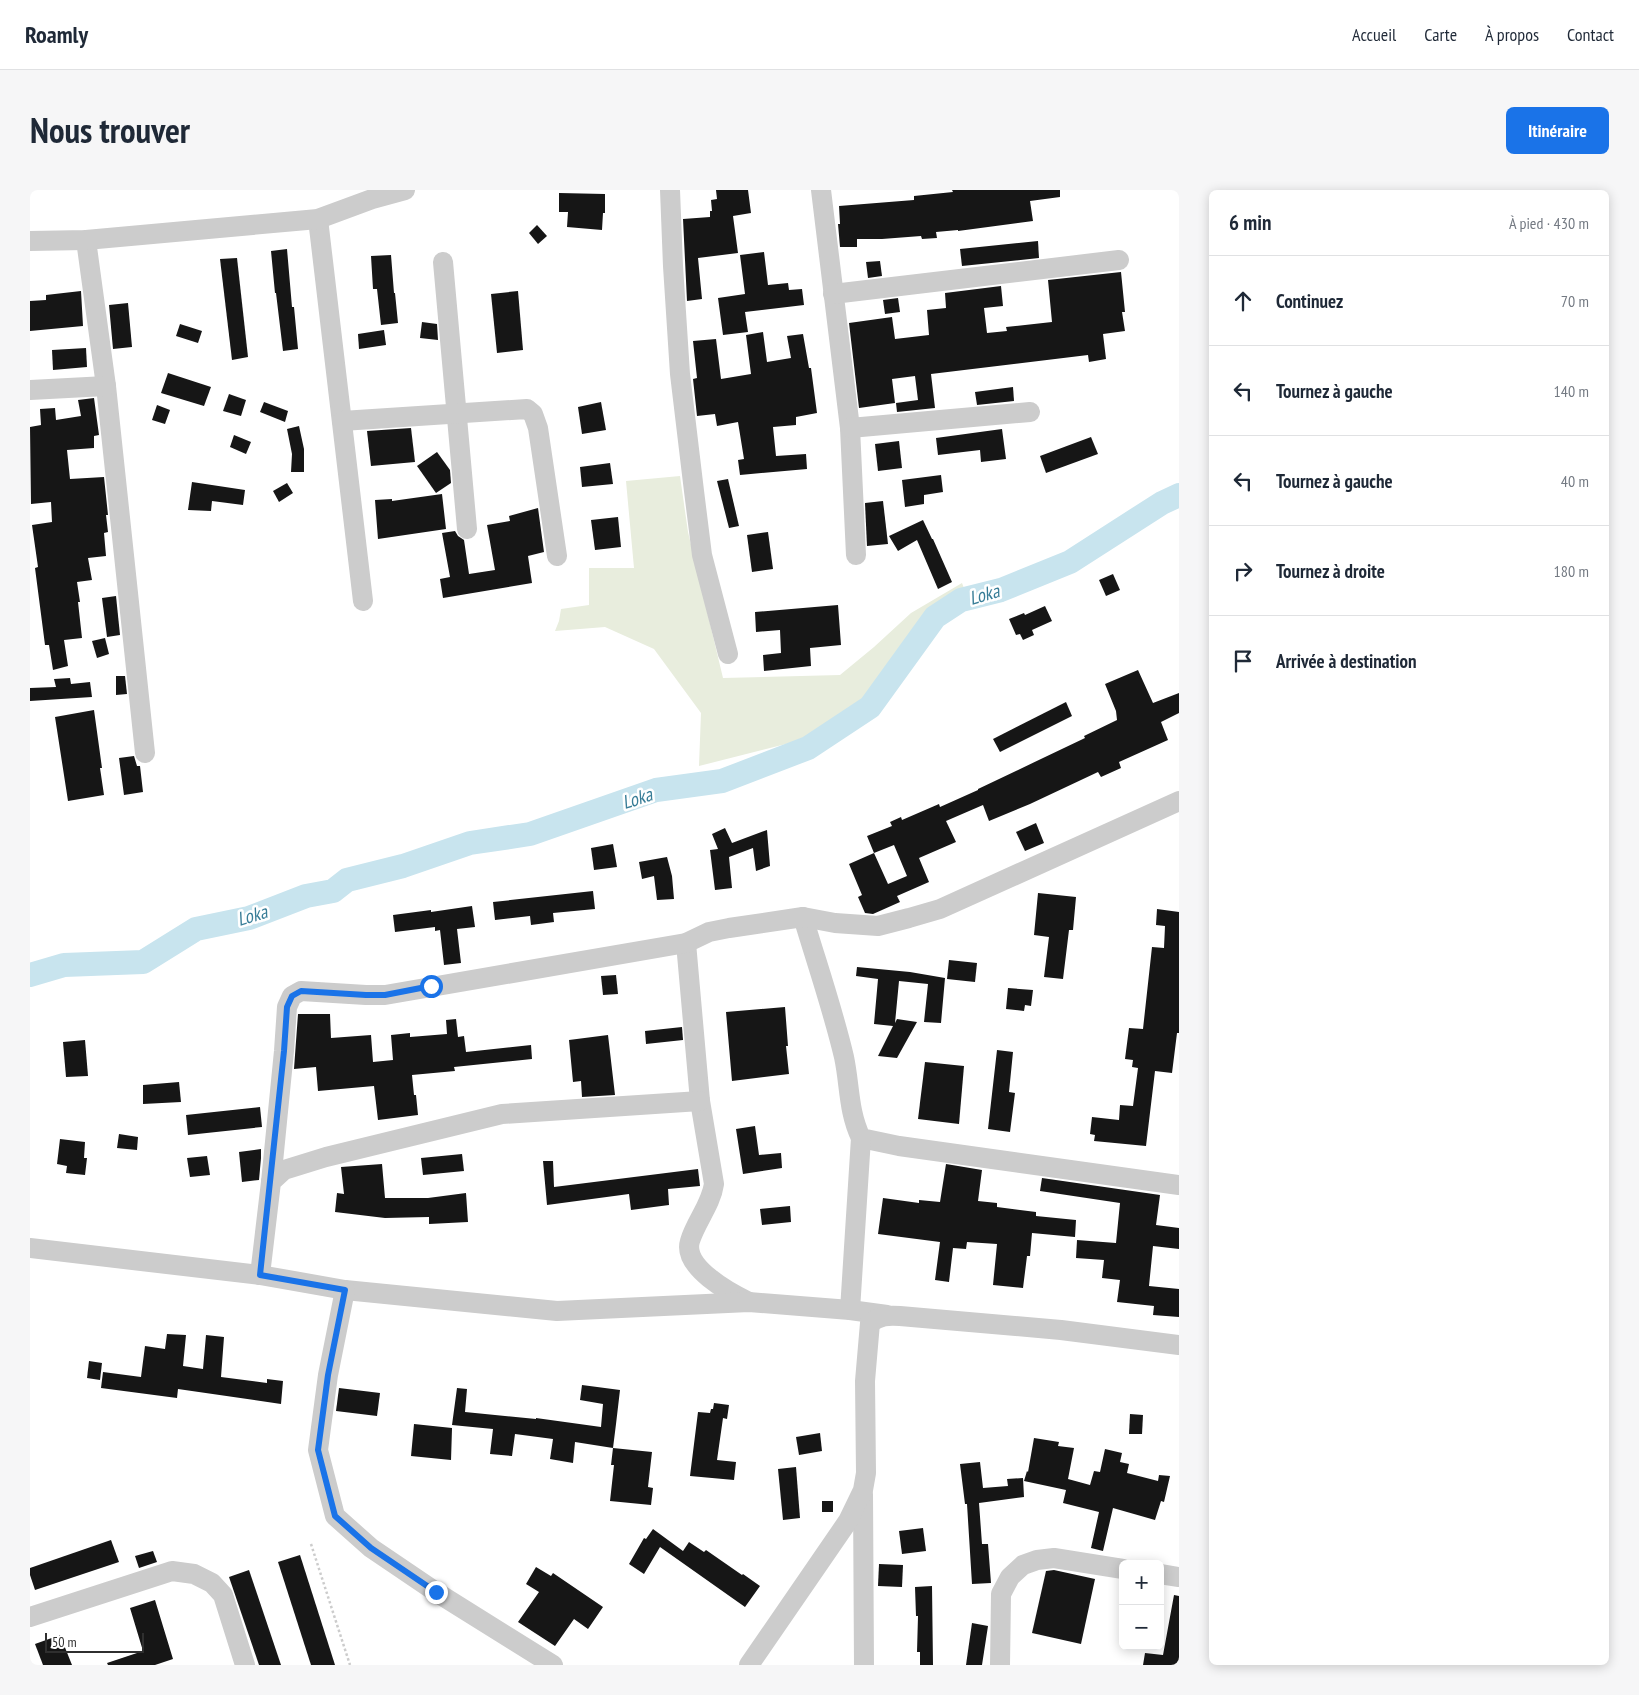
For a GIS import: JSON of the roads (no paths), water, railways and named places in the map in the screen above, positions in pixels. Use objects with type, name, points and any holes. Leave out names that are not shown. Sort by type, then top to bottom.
[{"type":"street","points":[[30,242],[86,240],[318,219],[372,199],[405,190]]},
{"type":"street","points":[[670,190],[680,374],[695,500],[702,555],[728,654]]},
{"type":"street","points":[[821,190],[850,428],[856,555]]},
{"type":"street","points":[[318,219],[363,601]]},
{"type":"street","points":[[86,240],[106,386],[145,753]]},
{"type":"street","points":[[834,294],[1119,260]]},
{"type":"street","points":[[444,262],[467,528]]},
{"type":"street","points":[[30,390],[106,386]]},
{"type":"street","points":[[342,421],[527,409],[534,414],[538,428],[557,556]]},
{"type":"street","points":[[850,428],[1030,412]]},
{"type":"street","points":[[260,1275],[284,1057],[287,1007],[292,996],[301,991],[385,995],[686,943],[716,930],[803,918],[835,923],[878,926],[940,909],[1179,802]]},
{"type":"street","points":[[803,918],[844,1058],[854,1124],[861,1138],[850,1310]]},
{"type":"street","points":[[686,943],[700,1101],[714,1184],[712,1196],[689,1242],[689,1253],[712,1280],[749,1302]]},
{"type":"street","points":[[271,1182],[284,1170],[326,1156],[502,1114],[700,1101]]},
{"type":"street","points":[[861,1138],[899,1146],[1179,1185]]},
{"type":"street","points":[[30,1248],[260,1275],[345,1290],[557,1312],[749,1302],[1061,1330],[1179,1345]]},
{"type":"street","points":[[345,1290],[328,1375],[318,1450],[335,1516],[371,1548],[436,1592],[553,1665]]},
{"type":"street","points":[[864,1665],[863,1490],[866,1473],[864,1381],[870,1323],[887,1315]]},
{"type":"street","points":[[748,1665],[848,1521],[863,1490]]},
{"type":"street","points":[[1000,1665],[1001,1594],[1010,1577],[1022,1565],[1054,1558],[1119,1567]]},
{"type":"street","points":[[30,1617],[172,1571],[194,1574],[212,1583],[223,1595],[245,1665]]},
{"type":"street","points":[[1164,1575],[1179,1577]]},
{"type":"waterway","name":"Loka","points":[[30,975],[64,965],[143,962],[196,929],[249,918],[306,896],[333,891],[347,880],[403,866],[470,843],[530,834],[656,790],[722,781],[808,748],[870,707],[935,617],[961,600],[1001,590],[1070,562],[1162,503],[1179,495]]}]
